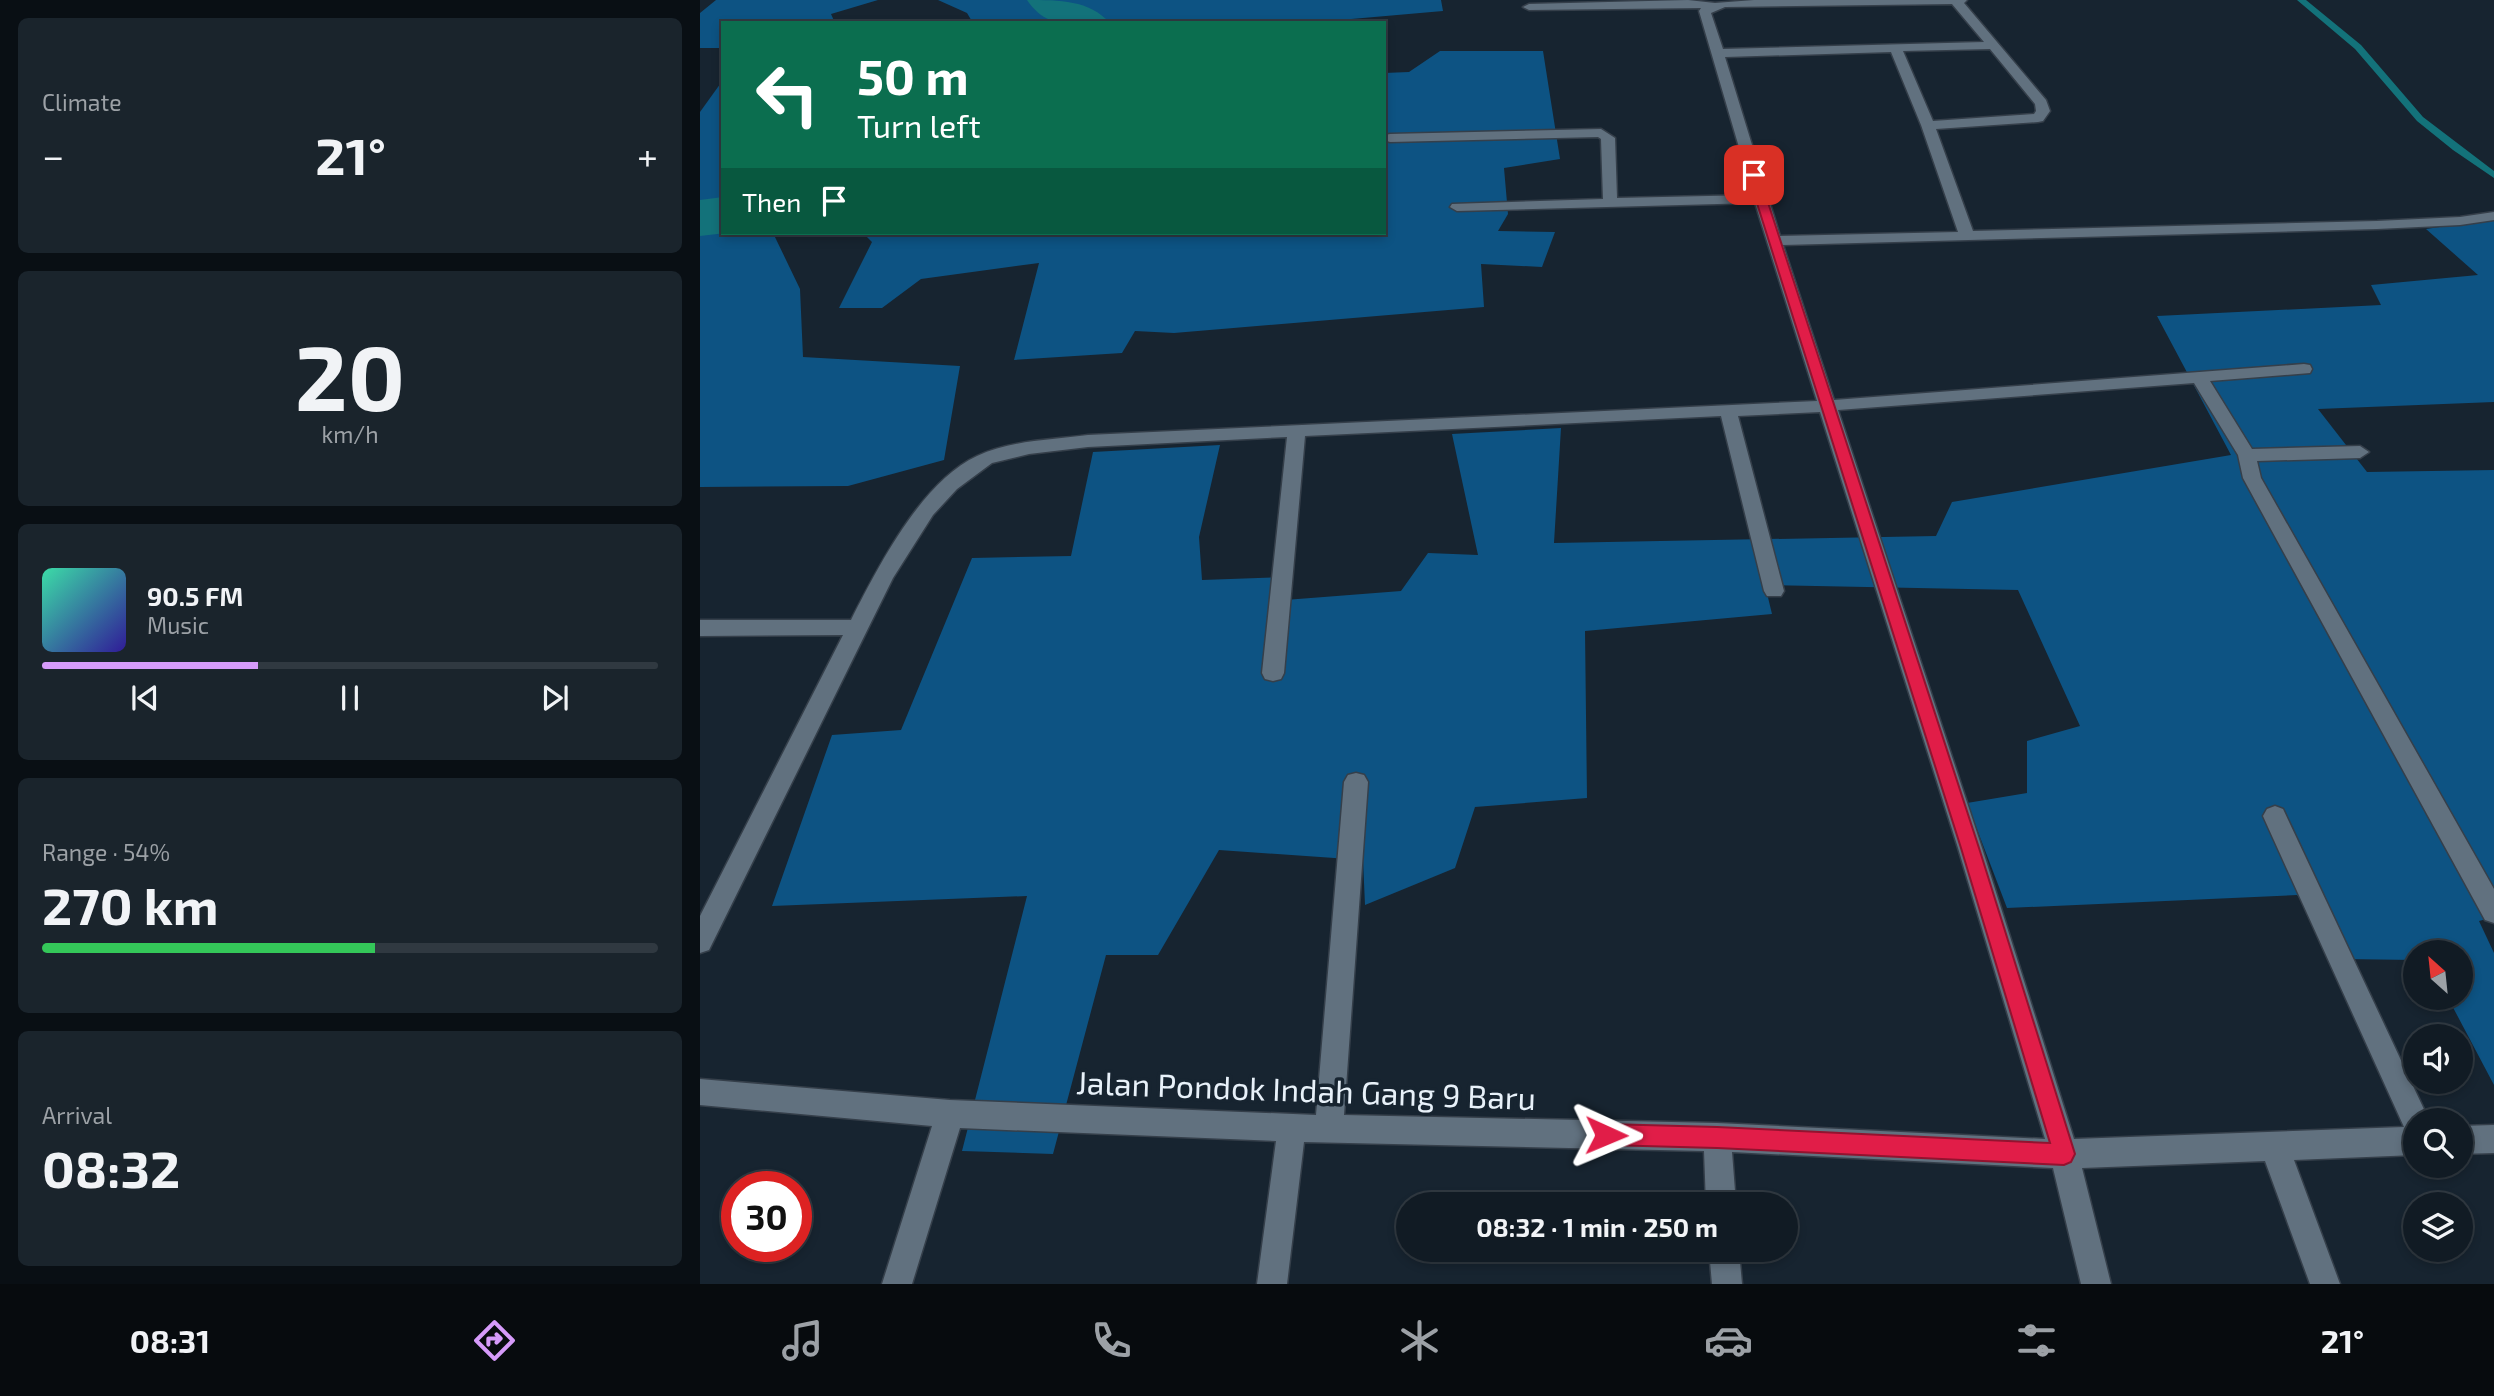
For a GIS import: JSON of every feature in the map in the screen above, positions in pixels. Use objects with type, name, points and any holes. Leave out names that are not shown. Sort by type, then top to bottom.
[{"type":"street","points":[[1928,125],[2039,118],[2043,111],[2041,103],[1955,0]]},
{"type":"street","points":[[1529,7],[1961,0]]},
{"type":"street","points":[[1713,6],[1705,11],[1761,199],[1966,836],[2064,1154],[2096,1284]]},
{"type":"street","points":[[1718,53],[1993,45]]},
{"type":"street","points":[[1896,49],[1928,125],[1967,236]]},
{"type":"street","points":[[1390,138],[1601,133],[1608,138],[1610,152],[1610,203]]},
{"type":"street","points":[[1457,207],[1761,199]]},
{"type":"street","points":[[1774,241],[2376,225],[2460,221],[2494,216]]},
{"type":"street","points":[[700,943],[858,627],[899,552],[934,499],[960,474],[979,461],[1024,450],[1088,441],[1826,405],[2304,369]]},
{"type":"street","points":[[2199,377],[2247,455],[2252,478],[2494,912]]},
{"type":"street","points":[[1728,409],[1774,591]]},
{"type":"street","points":[[1273,673],[1297,430]]},
{"type":"street","points":[[2247,455],[2360,452]]},
{"type":"street","points":[[700,628],[858,627]]},
{"type":"street","points":[[1329,1129],[1356,782]]},
{"type":"street","points":[[2275,816],[2409,1108]]},
{"type":"street","name":"Jalan Pondok Indah Gang 9 Baru","points":[[700,1092],[950,1114],[1329,1129],[1717,1137],[2064,1154],[2403,1142]]},
{"type":"street","points":[[897,1284],[950,1114]]},
{"type":"street","points":[[1272,1284],[1292,1126]]},
{"type":"street","points":[[1717,1137],[1720,1192]]},
{"type":"street","points":[[2473,1140],[2494,1139]]},
{"type":"street","points":[[2275,1148],[2325,1284]]},
{"type":"street","points":[[1725,1262],[1727,1284]]},
{"type":"shaded area","points":[[716,0],[878,0],[831,14],[834,21],[721,21],[721,48],[700,48],[700,13]]},
{"type":"shaded area","points":[[938,0],[1441,0],[1443,11],[1340,21],[972,21],[967,13]]},
{"type":"shaded area","points":[[1440,51],[1543,51],[1560,159],[1504,168],[1508,214],[1498,231],[1555,232],[1542,267],[1481,264],[1484,307],[1174,333],[1135,331],[1122,353],[1014,360],[1039,263],[921,279],[882,308],[839,308],[872,242],[865,235],[1386,235],[1386,73],[1409,72]]},
{"type":"shaded area","points":[[721,83],[721,235],[774,235],[800,289],[803,357],[960,366],[944,460],[848,486],[700,487],[700,112]]},
{"type":"shaded area","points":[[2494,219],[2494,402],[2318,409],[2367,472],[2494,470],[2494,917],[2479,921],[2494,953],[2494,1085],[2473,1045],[2473,1024],[2462,1024],[2454,1010],[2473,1010],[2473,940],[2403,940],[2403,960],[2343,959],[2297,895],[2007,908],[1967,803],[2027,793],[2027,741],[2080,726],[2018,590],[1765,585],[1772,614],[1585,631],[1587,798],[1475,807],[1455,868],[1365,905],[1363,860],[1219,850],[1158,955],[1106,955],[1053,1154],[962,1151],[1027,896],[772,906],[832,735],[901,730],[972,558],[1071,556],[1093,452],[1220,445],[1199,537],[1202,580],[1286,577],[1285,600],[1401,591],[1428,553],[1478,555],[1452,434],[1561,428],[1554,543],[1936,536],[1952,502],[2231,455],[2157,316],[2381,305],[2371,285],[2478,275],[2426,229]]},
{"type":"waterway","points":[[1051,0],[1082,21]]},
{"type":"waterway","points":[[2301,0],[2358,47],[2420,119],[2494,175]]},
{"type":"waterway","points":[[700,218],[721,215]]},
{"type":"route","points":[[1606,1135],[1717,1137],[2064,1154],[1970,848],[1754,175]]}]
